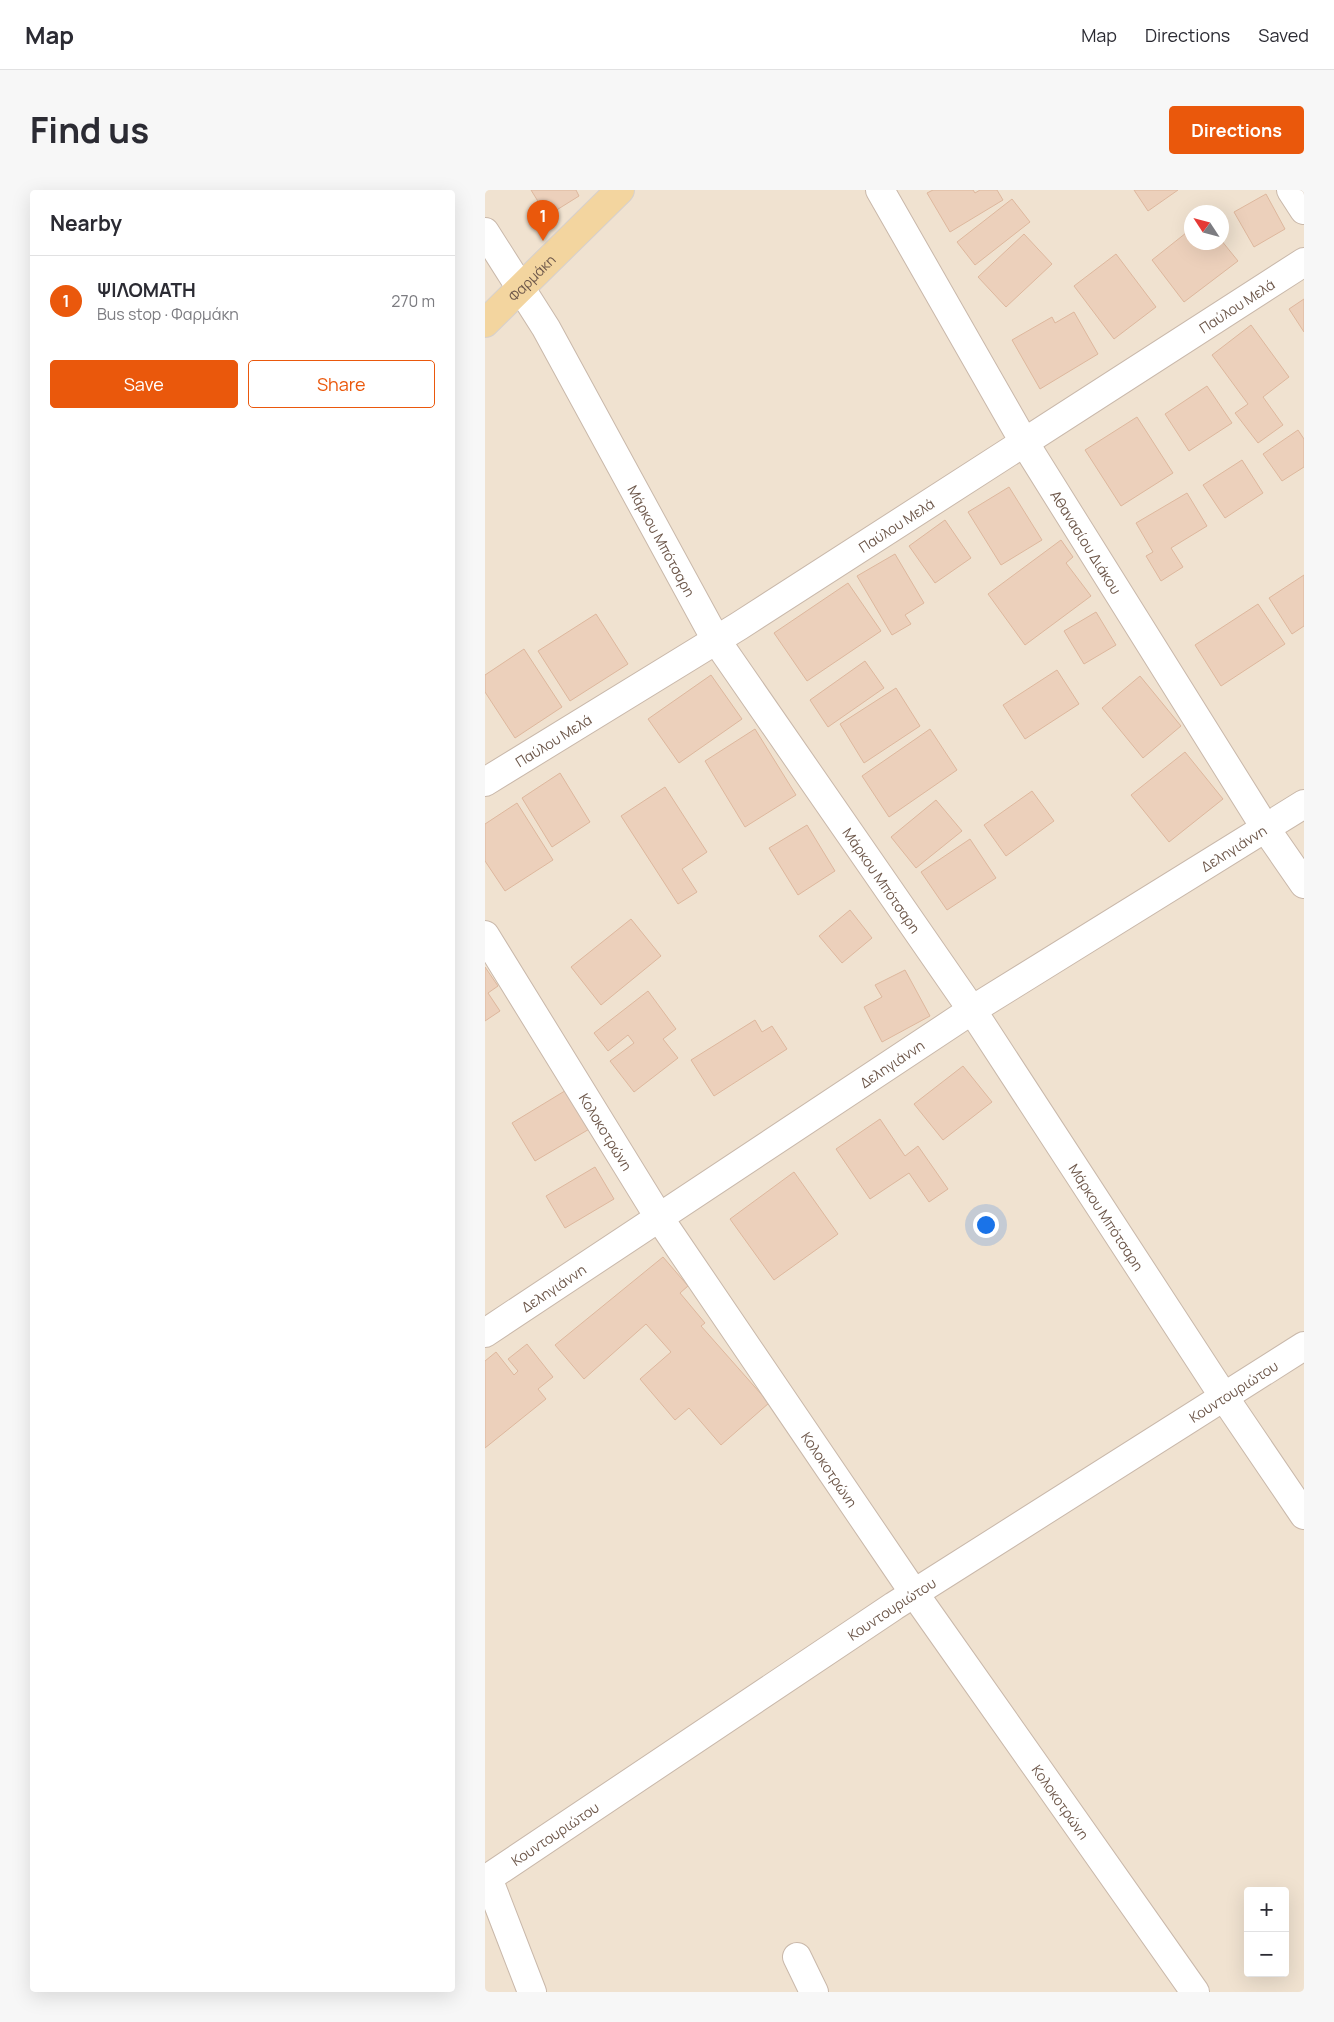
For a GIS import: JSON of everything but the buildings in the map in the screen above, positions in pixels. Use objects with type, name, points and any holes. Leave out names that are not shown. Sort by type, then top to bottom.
[{"type":"main road","name":"Φαρμάκη","points":[[485,322],[620,190]]},
{"type":"street","name":"Αθανασίου Διάκου","points":[[880,190],[1025,442],[1266,829],[1304,884]]},
{"type":"street","points":[[1291,190],[1304,210]]},
{"type":"street","name":"Μάρκου Μπότσαρη","points":[[485,232],[546,328],[716,640],[972,1010],[1224,1397],[1304,1515]]},
{"type":"street","name":"Παύλου Μελά","points":[[485,782],[716,640],[1304,262]]},
{"type":"street","name":"Δεληγιάννη","points":[[485,1333],[660,1219],[972,1010],[1304,804]]},
{"type":"street","name":"Κολοκοτρώνη","points":[[485,935],[660,1219],[914,1593],[1195,1992]]},
{"type":"street","name":"Κουντουριώτου","points":[[487,1879],[914,1593],[1304,1346]]},
{"type":"street","points":[[487,1879],[531,1992]]},
{"type":"street","points":[[797,1957],[814,1992]]},
{"type":"shaded area","points":[[485,190],[1304,190],[1304,1992],[485,1992]]},
{"type":"place","name":"ΨΙΛΟΜΑΤΗ","points":[[543,241]]}]
